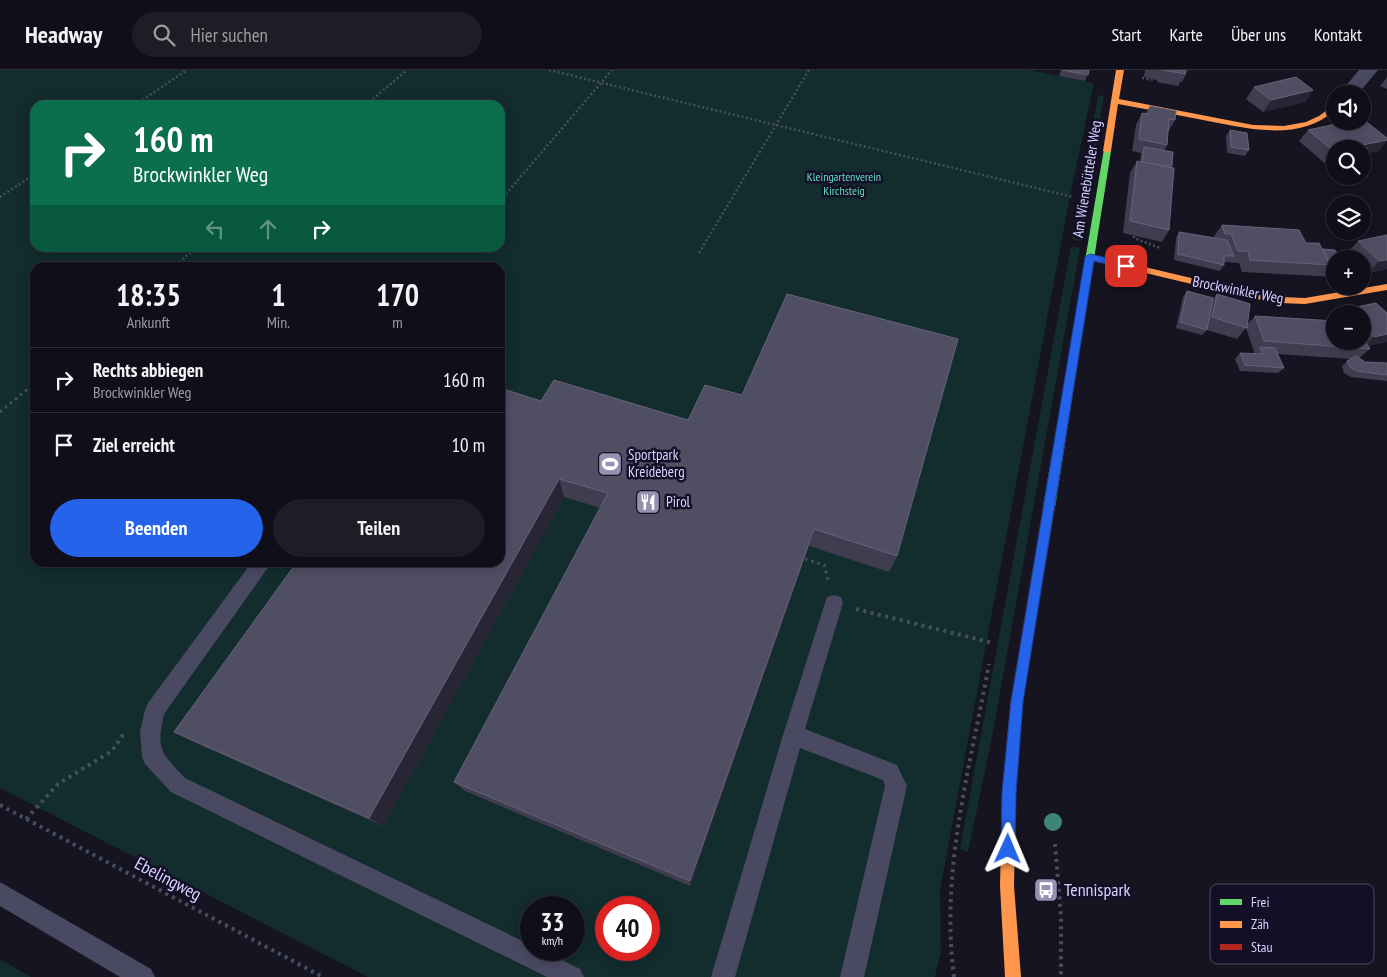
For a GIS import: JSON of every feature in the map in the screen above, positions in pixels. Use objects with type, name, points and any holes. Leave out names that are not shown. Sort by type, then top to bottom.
[{"type":"street","name":"Am Wienebütteler Weg","points":[[1013,977],[1008,867],[1009,793],[1017,702],[1120,70]]},
{"type":"street","points":[[1356,85],[1369,70]]},
{"type":"street","points":[[1115,101],[1252,127],[1284,128],[1308,124],[1326,114]]},
{"type":"street","name":"Brockwinkler Weg","points":[[1090,257],[1250,296],[1281,300],[1305,301],[1387,287]]},
{"type":"lane","points":[[259,567],[155,710],[150,732],[152,757],[178,785],[572,977]]},
{"type":"lane","points":[[723,977],[792,735],[834,603]]},
{"type":"lane","points":[[792,735],[890,772],[896,786],[852,977]]},
{"type":"lane","points":[[0,893],[41,919],[143,977]]},
{"type":"path","points":[[143,100],[187,70]]},
{"type":"path","points":[[372,100],[407,70]]},
{"type":"path","points":[[549,70],[774,126],[1099,202]]},
{"type":"path","points":[[505,195],[612,70]]},
{"type":"path","points":[[699,253],[809,70]]},
{"type":"path","points":[[0,197],[30,177]]},
{"type":"path","points":[[179,262],[191,252]]},
{"type":"path","points":[[0,412],[30,387]]},
{"type":"path","points":[[805,559],[824,565],[834,603],[993,643]]},
{"type":"path","name":"Ebelingweg","points":[[0,805],[322,977]]},
{"type":"path","points":[[1055,844],[1061,918],[1061,977]]},
{"type":"green space","name":"Kleingartenverein Kirchsteig","points":[[0,70],[1029,70],[1094,83],[1070,196],[940,890],[941,951],[935,977],[368,977],[0,788]]},
{"type":"green space","points":[[1104,95],[1088,197],[1080,195],[1098,96]]},
{"type":"green space","points":[[1079,200],[1088,201],[1081,241],[1073,240]]},
{"type":"green space","points":[[1071,246],[1080,248],[992,737],[968,852],[960,849]]},
{"type":"green space","points":[[0,959],[31,977],[0,977]]},
{"type":"building","points":[[1062,70],[1089,70],[1088,75]]},
{"type":"building","points":[[1163,70],[1185,70],[1185,74]]},
{"type":"building","points":[[1296,77],[1313,90],[1271,100],[1254,87]]},
{"type":"building","points":[[1150,106],[1176,111],[1175,120],[1169,119],[1167,145],[1139,139],[1142,113],[1149,114]]},
{"type":"building","points":[[1371,125],[1387,140],[1371,143],[1371,140],[1326,140],[1326,145],[1308,130],[1326,126],[1326,130],[1371,130]]},
{"type":"building","points":[[1230,130],[1247,133],[1249,150],[1231,147]]},
{"type":"building","points":[[1144,147],[1173,152],[1172,166],[1142,162]]},
{"type":"building","points":[[1137,161],[1174,168],[1169,230],[1130,221]]},
{"type":"building","points":[[1222,225],[1299,230],[1306,243],[1319,243],[1326,257],[1326,265],[1250,260],[1248,251],[1238,251],[1231,234],[1225,234]]},
{"type":"building","points":[[1179,232],[1227,240],[1234,256],[1224,256],[1224,265],[1178,254]]},
{"type":"building","points":[[1387,235],[1387,260],[1379,261],[1371,253],[1371,250],[1367,250],[1358,241],[1371,240],[1371,238]]},
{"type":"building","points":[[1187,291],[1213,298],[1207,330],[1180,322]]},
{"type":"building","points":[[787,294],[958,339],[897,556],[814,529],[690,881],[454,782],[608,493],[559,479],[369,818],[174,732],[293,567],[505,567],[505,390],[541,401],[554,380],[688,420],[705,385],[742,395]]},
{"type":"building","points":[[1217,294],[1250,304],[1247,328],[1212,317]]},
{"type":"building","points":[[1376,303],[1387,313],[1387,334],[1374,337],[1371,334],[1371,305],[1366,305]]},
{"type":"building","points":[[1255,316],[1326,320],[1326,346],[1264,341]]},
{"type":"building","points":[[1260,347],[1275,348],[1284,368],[1245,365],[1240,353],[1263,354]]},
{"type":"building","points":[[1356,356],[1365,362],[1387,363],[1387,375],[1357,371],[1350,367],[1347,361]]},
{"type":"traffic: fast","points":[[1049,507],[1107,151]]},
{"type":"traffic: slow","points":[[1107,151],[1120,70]]},
{"type":"traffic: slow","points":[[1115,101],[1253,127],[1284,128],[1308,124],[1326,114]]},
{"type":"traffic: slow","points":[[1090,257],[1250,295],[1281,300],[1305,301],[1387,287]]},
{"type":"traffic: slow","points":[[1013,977],[1007,886],[1009,793],[1017,699]]},
{"type":"traffic: jam","points":[[1017,699],[1049,507]]},
{"type":"place","name":"Sportpark Kreideberg","points":[[610,464]]},
{"type":"place","name":"Pirol","points":[[648,502]]},
{"type":"place","name":"Tennispark","points":[[1046,890]]},
{"type":"route","points":[[1008,849],[1009,793],[1017,702],[1090,257],[1126,266]]}]
